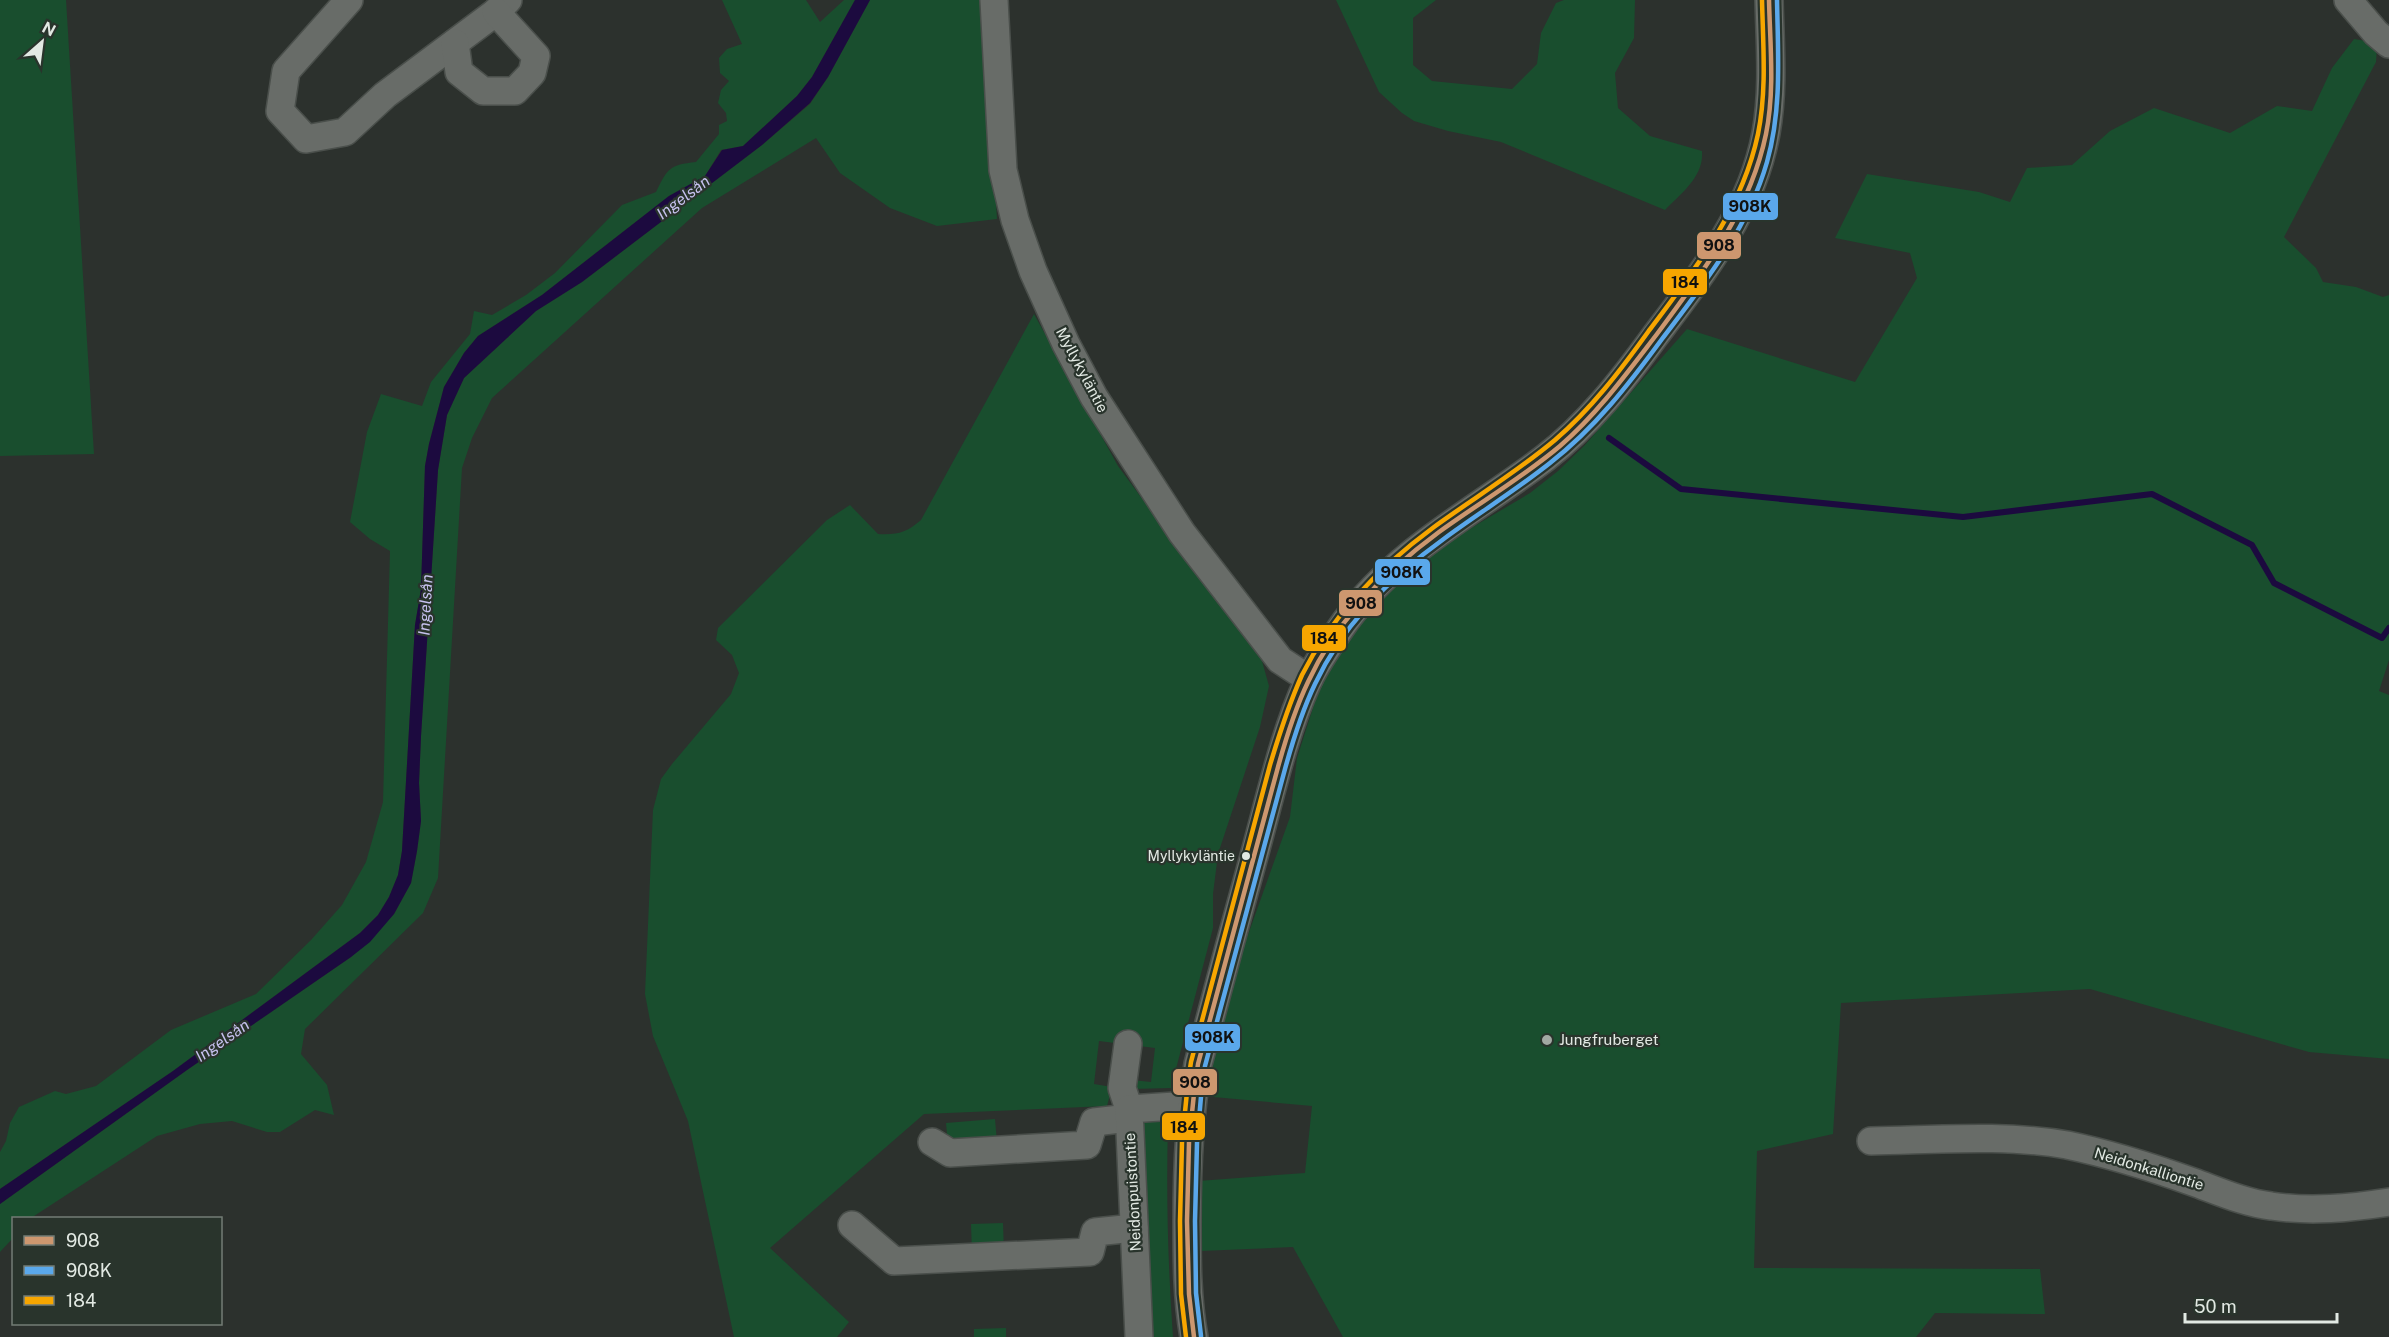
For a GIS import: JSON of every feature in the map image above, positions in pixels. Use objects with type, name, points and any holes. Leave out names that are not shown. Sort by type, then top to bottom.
[{"type":"street","points":[[349,0],[286,71],[280,111],[306,139],[345,132],[385,95],[502,6],[536,56],[532,73],[515,91],[483,91],[459,72],[454,44]]},
{"type":"street","name":"Myllykyläntie","points":[[994,0],[1003,170],[1015,220],[1033,271],[1066,344],[1101,408],[1182,533],[1280,660],[1309,679]]},
{"type":"street","points":[[1194,1337],[1187,1270],[1187,1175],[1191,1105],[1203,1043],[1286,738],[1309,679],[1348,618],[1406,558],[1548,456],[1587,420],[1628,372],[1717,251],[1743,204],[1755,175],[1766,133],[1771,67],[1769,0]]},
{"type":"street","points":[[2348,0],[2376,33],[2389,44]]},
{"type":"street","name":"Neidonpuistontie","points":[[1128,1044],[1122,1088],[1129,1113],[1139,1337]]},
{"type":"street","points":[[932,1142],[950,1153],[1087,1145],[1094,1122],[1129,1113],[1191,1105]]},
{"type":"street","name":"Neidonkalliontie","points":[[1871,1141],[1981,1138],[2064,1145],[2124,1158],[2270,1206],[2328,1209],[2356,1208],[2389,1202]]},
{"type":"street","points":[[852,1225],[894,1261],[1090,1252],[1095,1232],[1134,1228]]},
{"type":"green space","points":[[0,0],[66,0],[94,454],[0,456]]},
{"type":"green space","points":[[722,0],[806,0],[820,22],[844,0],[855,0],[812,77],[797,96],[743,146],[721,150],[705,176],[669,196],[542,295],[478,336],[464,353],[444,387],[425,466],[421,589],[415,625],[402,851],[398,875],[389,897],[378,915],[360,933],[173,1071],[0,1189],[0,1152],[6,1141],[10,1123],[19,1107],[55,1091],[66,1094],[96,1086],[171,1030],[256,994],[311,940],[342,905],[366,862],[383,802],[390,551],[370,539],[350,522],[367,432],[381,394],[422,406],[431,382],[470,334],[474,311],[492,315],[526,295],[555,273],[622,205],[656,192],[667,173],[675,166],[696,162],[719,134],[719,125],[727,121],[726,113],[718,103],[721,90],[729,81],[720,73],[719,58],[727,49],[742,44]]},
{"type":"green space","points":[[870,0],[983,0],[997,219],[937,226],[890,208],[840,173],[816,138],[702,208],[492,398],[472,438],[462,468],[438,878],[423,913],[305,1029],[301,1054],[327,1085],[334,1115],[315,1110],[280,1132],[267,1132],[232,1121],[200,1124],[157,1136],[33,1217],[12,1217],[12,1239],[0,1252],[0,1204],[187,1070],[351,957],[394,914],[411,883],[421,821],[419,783],[421,736],[438,470],[447,415],[464,378],[536,311],[582,282],[762,145],[810,104],[828,77]]},
{"type":"green space","points":[[1336,0],[1436,0],[1413,18],[1413,65],[1432,81],[1512,89],[1537,64],[1541,33],[1556,3],[1564,0],[1635,0],[1634,38],[1615,73],[1618,108],[1650,136],[1702,151],[1699,169],[1690,184],[1665,210],[1501,142],[1414,121],[1379,92]]},
{"type":"green space","points":[[2354,39],[2377,46],[2376,62],[2284,237],[2316,268],[2323,282],[2356,287],[2383,297],[2389,295],[2389,660],[2379,691],[2389,695],[2389,1059],[2309,1052],[2090,989],[1841,1003],[1833,1134],[1757,1151],[1754,1268],[2040,1269],[2045,1314],[1935,1313],[1916,1337],[1343,1337],[1293,1247],[1201,1251],[1198,1181],[1305,1173],[1312,1106],[1202,1096],[1234,974],[1290,817],[1297,758],[1319,689],[1351,632],[1386,591],[1441,546],[1530,493],[1558,471],[1584,446],[1687,329],[1855,382],[1917,278],[1910,253],[1835,238],[1867,174],[1979,192],[2010,202],[2027,168],[2072,165],[2110,131],[2154,108],[2230,133],[2277,106],[2312,111],[2332,68]]},
{"type":"green space","points":[[1034,314],[1118,466],[1262,661],[1269,686],[1260,727],[1218,854],[1213,894],[1213,928],[1171,1088],[1131,1089],[1132,1080],[1151,1082],[1155,1048],[1099,1041],[1094,1084],[1112,1087],[1107,1106],[924,1114],[770,1248],[849,1322],[837,1337],[734,1337],[688,1121],[653,1036],[645,994],[653,810],[661,779],[731,694],[739,673],[732,655],[716,640],[718,628],[827,520],[850,505],[878,534],[901,532],[921,520]]},
{"type":"green space","points":[[995,1119],[997,1142],[948,1145],[946,1123]]},
{"type":"green space","points":[[1147,1120],[1161,1120],[1168,1125],[1168,1231],[1173,1337],[1147,1337],[1141,1125]]},
{"type":"green space","points":[[1003,1223],[1004,1252],[972,1253],[971,1224]]},
{"type":"green space","points":[[1006,1328],[1006,1337],[974,1337],[974,1329]]},
{"type":"water","name":"Ingelsån","points":[[855,0],[870,0],[828,77],[810,103],[762,145],[582,282],[536,311],[464,378],[447,415],[438,470],[421,736],[419,783],[421,821],[411,883],[394,914],[370,942],[351,957],[187,1070],[0,1204],[0,1189],[173,1071],[360,933],[378,915],[398,875],[402,851],[415,625],[421,589],[425,466],[444,387],[464,353],[478,336],[542,295],[669,196],[705,176],[722,150],[743,146],[797,96],[812,77]]},
{"type":"waterway","points":[[1609,438],[1681,489],[1963,517],[2152,494],[2252,545],[2274,583],[2382,638],[2389,628]]},
{"type":"transit line","name":"184","points":[[1186,1337],[1181,1294],[1180,1221],[1182,1142],[1191,1062],[1270,765],[1297,686],[1328,632],[1359,593],[1377,575],[1414,542],[1541,452],[1581,416],[1627,361],[1699,263],[1741,188],[1758,134],[1763,84],[1762,0]]},
{"type":"transit line","name":"908","points":[[1194,1337],[1189,1294],[1187,1221],[1189,1142],[1198,1064],[1281,756],[1303,692],[1333,638],[1364,599],[1419,547],[1531,469],[1574,433],[1623,378],[1707,264],[1723,240],[1749,189],[1766,134],[1771,84],[1769,0]]},
{"type":"transit line","name":"908K","points":[[1201,1336],[1196,1293],[1195,1221],[1197,1143],[1205,1066],[1288,758],[1310,694],[1326,662],[1354,621],[1388,585],[1425,553],[1550,463],[1597,420],[1637,372],[1723,255],[1759,187],[1772,142],[1778,82],[1777,0]]},
{"type":"place","name":"Myllykyläntie","points":[[1246,856]]},
{"type":"place","name":"Jungfruberget","points":[[1547,1040]]}]
